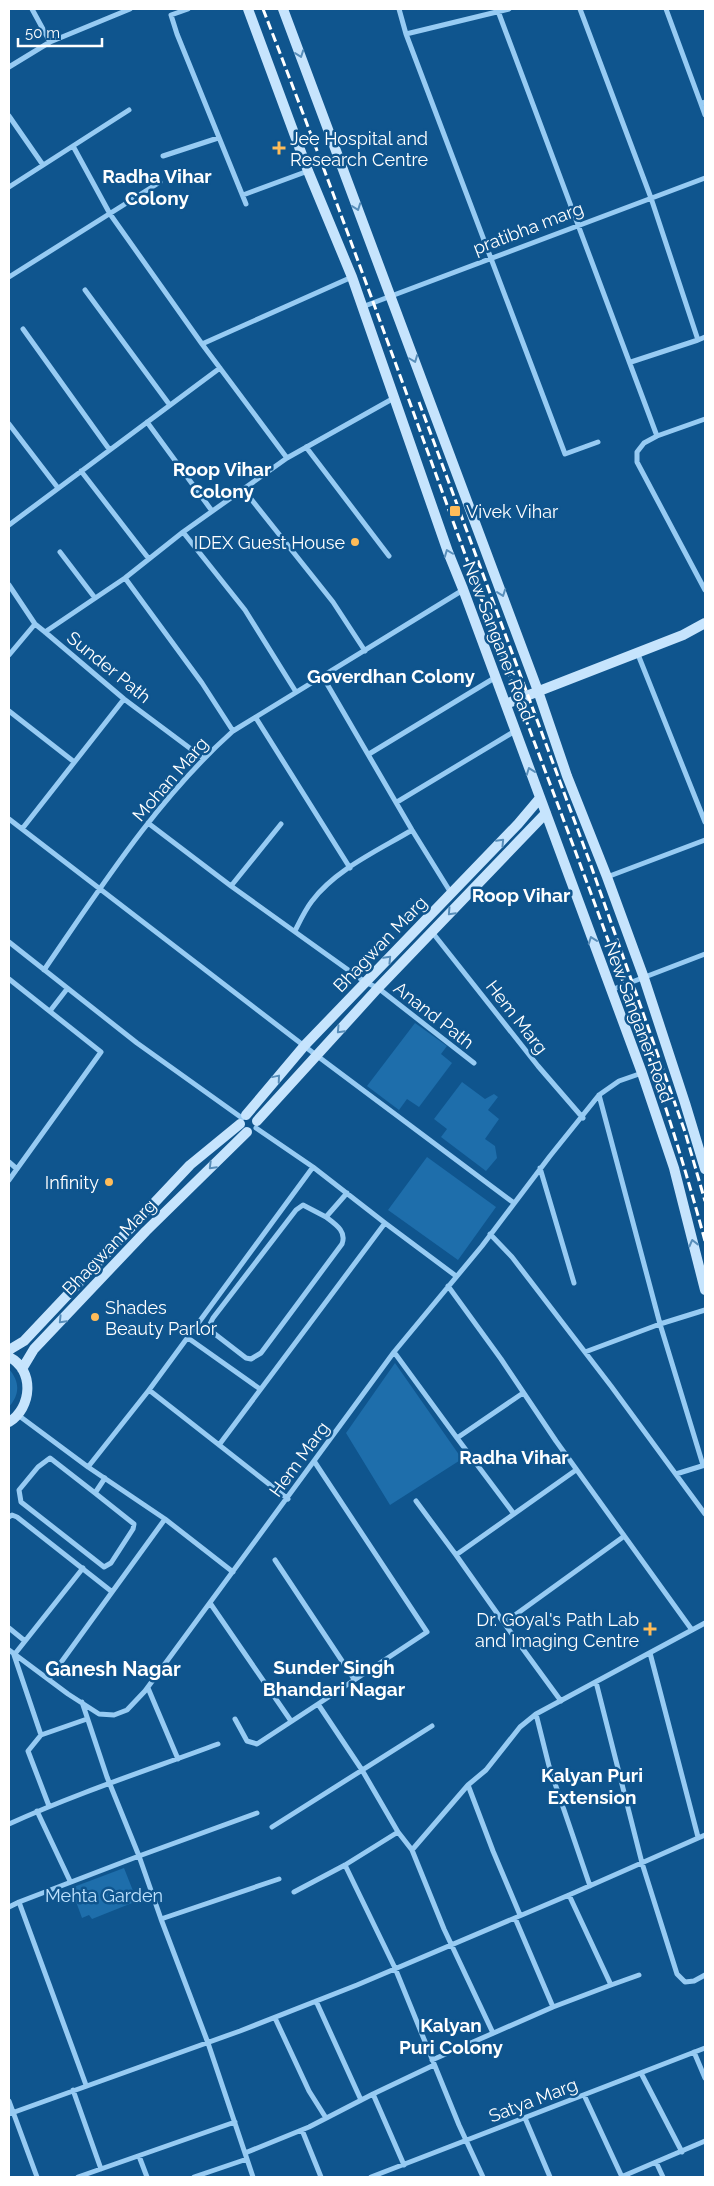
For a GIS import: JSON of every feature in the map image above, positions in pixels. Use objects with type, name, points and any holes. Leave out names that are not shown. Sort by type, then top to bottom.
[{"type":"main road","name":"New Sanganer Road","points":[[248,9],[308,172],[352,277],[448,552],[464,590],[642,1073],[674,1168],[705,1290]]},
{"type":"main road","name":"New Sanganer Road","points":[[283,9],[538,691],[567,776],[644,978],[686,1103],[705,1169]]},
{"type":"main road","points":[[506,704],[683,635],[705,623]]},
{"type":"main road","name":"Bhagwan Marg","points":[[9,1350],[24,1341],[190,1165],[248,1123],[305,1045],[518,824],[540,798]]},
{"type":"main road","name":"Bhagwan Marg","points":[[22,1369],[41,1342],[546,813]]},
{"type":"main road","points":[[9,1357],[22,1369],[27,1381],[27,1399],[18,1415],[9,1422]]},
{"type":"street","points":[[32,9],[50,42]]},
{"type":"street","points":[[9,67],[50,42],[130,9]]},
{"type":"street","points":[[188,9],[170,12],[218,138],[246,204]]},
{"type":"street","points":[[399,9],[406,34],[565,454],[598,442]]},
{"type":"street","points":[[406,34],[509,9]]},
{"type":"street","points":[[580,9],[651,198],[698,340]]},
{"type":"street","points":[[666,9],[703,103],[705,115]]},
{"type":"street","points":[[498,11],[631,362],[657,436]]},
{"type":"street","points":[[9,187],[129,110]]},
{"type":"street","points":[[9,116],[43,165]]},
{"type":"street","points":[[163,156],[218,138]]},
{"type":"street","points":[[73,146],[110,214],[202,344],[287,458]]},
{"type":"street","points":[[243,195],[308,172]]},
{"type":"street","name":"pratibha marg","points":[[362,306],[705,178]]},
{"type":"street","points":[[9,277],[160,182]]},
{"type":"street","points":[[202,344],[352,277]]},
{"type":"street","points":[[85,290],[169,404]]},
{"type":"street","points":[[23,328],[109,449]]},
{"type":"street","points":[[631,362],[705,337]]},
{"type":"street","points":[[9,525],[169,404],[220,368]]},
{"type":"street","points":[[45,632],[125,578],[183,532],[287,458],[394,398]]},
{"type":"street","points":[[705,419],[644,442],[637,452],[637,462],[705,590]]},
{"type":"street","points":[[147,422],[212,511]]},
{"type":"street","points":[[9,424],[58,488]]},
{"type":"street","points":[[306,447],[389,556]]},
{"type":"street","points":[[81,471],[149,559]]},
{"type":"street","points":[[243,489],[332,602],[365,652]]},
{"type":"street","points":[[183,532],[245,610],[296,692]]},
{"type":"street","points":[[60,552],[95,598]]},
{"type":"street","points":[[125,578],[197,675],[233,731]]},
{"type":"street","name":"Sunder Path","points":[[9,585],[36,624],[124,699],[203,758]]},
{"type":"street","name":"Mohan Marg","points":[[44,970],[100,888],[148,823],[203,758],[233,731],[464,590]]},
{"type":"street","points":[[9,655],[36,624]]},
{"type":"street","points":[[637,652],[705,822]]},
{"type":"street","points":[[323,677],[412,830],[452,893]]},
{"type":"street","points":[[369,754],[496,677]]},
{"type":"street","points":[[22,829],[124,699]]},
{"type":"street","points":[[9,711],[74,761]]},
{"type":"street","points":[[256,718],[350,868]]},
{"type":"street","points":[[397,802],[516,731]]},
{"type":"street","points":[[9,819],[316,1055],[514,1204]]},
{"type":"street","name":"Anand Path","points":[[148,823],[231,886],[366,982],[378,988],[474,1063]]},
{"type":"street","points":[[231,886],[281,824]]},
{"type":"street","points":[[295,931],[312,901],[330,882],[412,830]]},
{"type":"street","points":[[607,877],[705,840]]},
{"type":"street","name":"Hem Marg","points":[[432,932],[538,1066],[583,1118]]},
{"type":"street","points":[[9,942],[137,1043],[312,1167],[456,1276]]},
{"type":"street","points":[[611,990],[705,954]]},
{"type":"street","points":[[9,979],[101,1052],[9,1179]]},
{"type":"street","points":[[50,1011],[68,989]]},
{"type":"street","name":"Hem Marg","points":[[9,1650],[99,1714],[114,1715],[127,1710],[148,1688],[394,1352],[514,1204],[540,1168],[583,1118],[599,1095],[619,1081],[642,1073]]},
{"type":"street","points":[[599,1095],[660,1324],[704,1465],[676,1474]]},
{"type":"street","points":[[9,1162],[17,1169]]},
{"type":"street","points":[[88,1467],[188,1338],[312,1167]]},
{"type":"street","points":[[540,1168],[554,1221],[574,1283]]},
{"type":"street","points":[[326,1217],[347,1193]]},
{"type":"street","points":[[307,1206],[326,1217],[343,1233],[342,1244],[261,1353],[252,1359],[246,1358],[212,1331],[209,1326],[213,1318],[296,1210],[307,1206]]},
{"type":"street","points":[[219,1445],[384,1223]]},
{"type":"street","points":[[490,1234],[512,1258],[585,1352],[705,1514]]},
{"type":"street","points":[[448,1286],[576,1470],[692,1630]]},
{"type":"street","points":[[585,1352],[660,1324],[705,1310]]},
{"type":"street","points":[[188,1338],[260,1388]]},
{"type":"street","points":[[394,1352],[514,1514]]},
{"type":"street","points":[[148,1390],[288,1499]]},
{"type":"street","points":[[457,1438],[523,1393]]},
{"type":"street","points":[[18,1415],[88,1467],[165,1519],[233,1572]]},
{"type":"street","points":[[50,1458],[95,1493],[134,1524],[133,1529],[111,1563],[104,1567],[21,1502],[19,1490],[38,1467],[50,1458]]},
{"type":"street","points":[[234,1719],[247,1741],[258,1744],[427,1632],[314,1461]]},
{"type":"street","points":[[456,1555],[576,1470]]},
{"type":"street","points":[[95,1493],[105,1478]]},
{"type":"street","points":[[416,1501],[561,1701]]},
{"type":"street","points":[[9,1517],[12,1515],[18,1517],[111,1591]]},
{"type":"street","points":[[49,1680],[111,1591],[165,1519]]},
{"type":"street","points":[[504,1623],[624,1537]]},
{"type":"street","points":[[275,1560],[354,1679]]},
{"type":"street","points":[[41,1735],[14,1654],[82,1568]]},
{"type":"street","points":[[210,1603],[291,1721]]},
{"type":"street","points":[[412,1850],[468,1785],[486,1770],[520,1727],[536,1714],[704,1624],[705,1630]]},
{"type":"street","points":[[9,1628],[25,1641]]},
{"type":"street","points":[[650,1653],[698,1837]]},
{"type":"street","points":[[596,1682],[642,1863],[678,1974],[685,1982],[694,1981],[705,1975]]},
{"type":"street","points":[[148,1688],[178,1759]]},
{"type":"street","points":[[82,1702],[109,1783],[139,1856],[208,2042],[253,2177]]},
{"type":"street","points":[[318,1704],[362,1770],[398,1832],[412,1850],[451,1944],[493,2033]]},
{"type":"street","points":[[536,1714],[549,1766],[590,1886]]},
{"type":"street","points":[[49,1806],[28,1751],[41,1735],[87,1719]]},
{"type":"street","points":[[272,1827],[432,1726]]},
{"type":"street","points":[[9,1824],[109,1783],[218,1744]]},
{"type":"street","points":[[468,1785],[553,2007]]},
{"type":"street","points":[[38,1811],[70,1881]]},
{"type":"street","points":[[9,1907],[70,1881],[256,1813]]},
{"type":"street","points":[[294,1892],[345,1865],[398,1832]]},
{"type":"street","points":[[11,2113],[274,2018],[569,1896],[705,1834]]},
{"type":"street","points":[[345,1865],[396,1968],[433,2063],[483,2177]]},
{"type":"street","points":[[161,1919],[279,1879]]},
{"type":"street","points":[[569,1896],[611,1985]]},
{"type":"street","points":[[19,1902],[86,2085]]},
{"type":"street","points":[[194,2177],[302,2130],[493,2033],[553,2007],[640,1975]]},
{"type":"street","points":[[316,2001],[361,2100]]},
{"type":"street","points":[[274,2018],[308,2091],[326,2118]]},
{"type":"street","name":"Satya Marg","points":[[371,2177],[705,2048]]},
{"type":"street","points":[[694,2052],[705,2078]]},
{"type":"street","points":[[642,2073],[682,2152]]},
{"type":"street","points":[[74,2090],[101,2169]]},
{"type":"street","points":[[373,2094],[404,2165]]},
{"type":"street","points":[[584,2095],[621,2177],[705,2141]]},
{"type":"street","points":[[9,2101],[11,2113],[37,2177]]},
{"type":"street","points":[[525,2118],[550,2177]]},
{"type":"street","points":[[78,2177],[235,2122]]},
{"type":"street","points":[[302,2130],[321,2177]]},
{"type":"street","points":[[139,2156],[147,2177]]},
{"type":"street","points":[[656,2162],[663,2177]]},
{"type":"green space","points":[[415,1023],[447,1046],[441,1054],[452,1063],[419,1107],[407,1099],[399,1110],[367,1086]]},
{"type":"green space","points":[[462,1082],[485,1099],[494,1094],[498,1097],[488,1110],[499,1119],[485,1139],[495,1146],[497,1158],[486,1171],[441,1137],[447,1129],[434,1119]]},
{"type":"green space","points":[[427,1157],[496,1207],[458,1260],[388,1210]]},
{"type":"green space","points":[[395,1363],[462,1459],[390,1505],[346,1433]]},
{"type":"green space","points":[[9,1369],[17,1383],[17,1393],[9,1407]]},
{"type":"green space","name":"Mehta Garden","points":[[124,1868],[137,1901],[92,1919],[89,1915],[82,1918],[71,1888]]},
{"type":"railway","points":[[263,9],[613,953],[662,1096],[705,1241]]},
{"type":"railway","points":[[419,402],[589,860],[685,1132],[705,1201]]},
{"type":"place","name":"Jee Hospital and Research Centre","points":[[279,148]]},
{"type":"place","name":"Vivek Vihar","points":[[455,511]]},
{"type":"place","name":"IDEX Guest House","points":[[355,542]]},
{"type":"place","name":"Infinity","points":[[109,1182]]},
{"type":"place","name":"Shades Beauty Parlor","points":[[95,1317]]},
{"type":"place","name":"Dr. Goyal's Path Lab and Imaging Centre","points":[[650,1629]]},
{"type":"district","name":"Radha Vihar Colony","points":[[157,187]]},
{"type":"district","name":"Roop Vihar Colony","points":[[222,480]]},
{"type":"district","name":"Goverdhan Colony","points":[[391,676]]},
{"type":"district","name":"Roop Vihar","points":[[521,895]]},
{"type":"district","name":"Radha Vihar","points":[[514,1457]]},
{"type":"district","name":"Ganesh Nagar","points":[[113,1669]]},
{"type":"district","name":"Sunder Singh Bhandari Nagar","points":[[334,1678]]},
{"type":"district","name":"Kalyan Puri Extension","points":[[592,1786]]},
{"type":"district","name":"Kalyan Puri Colony","points":[[451,2036]]}]
